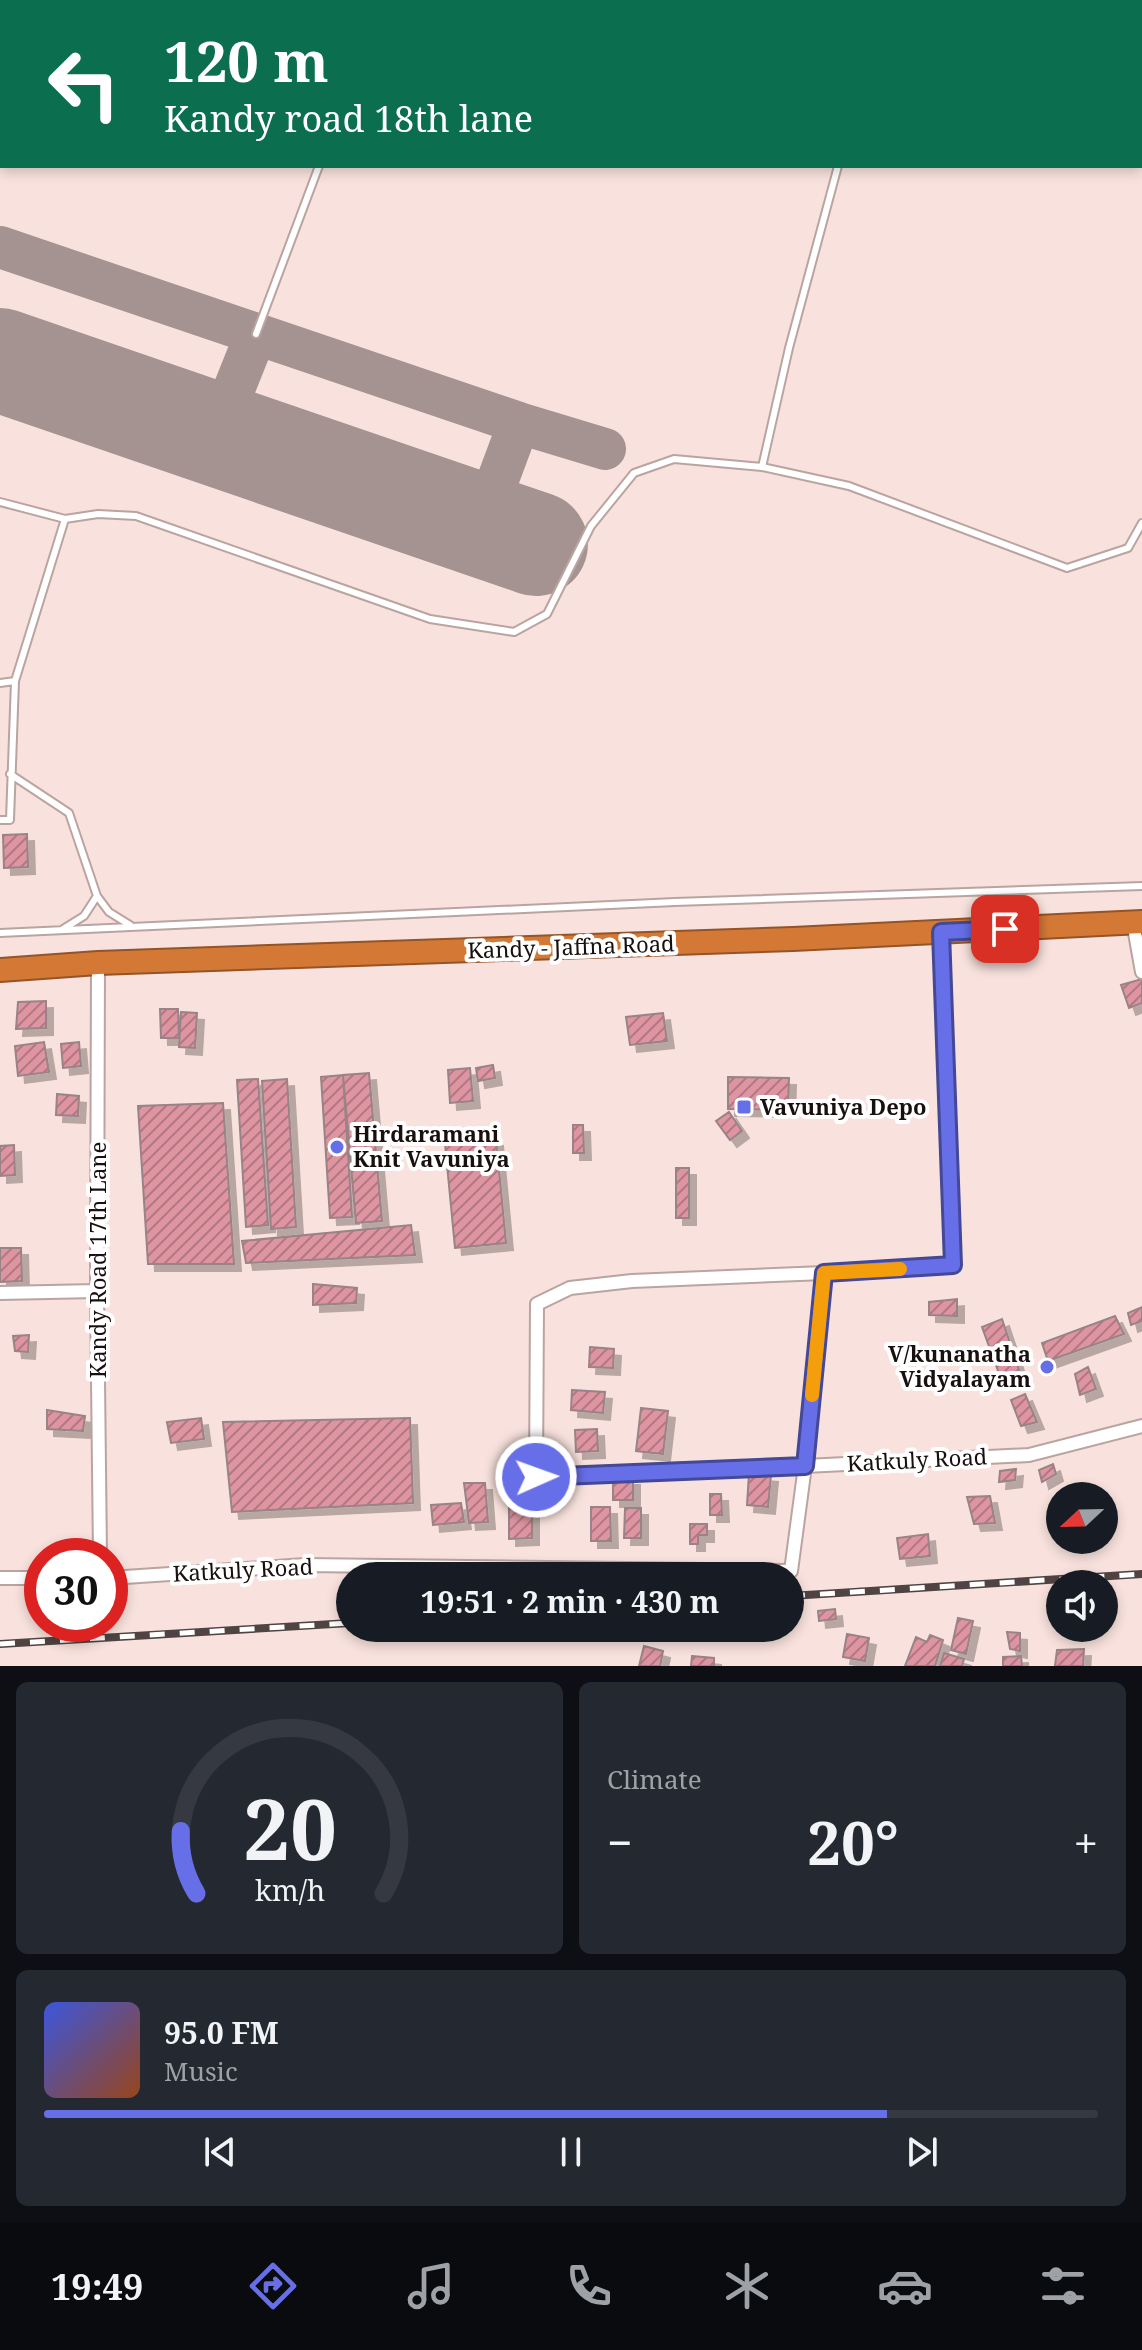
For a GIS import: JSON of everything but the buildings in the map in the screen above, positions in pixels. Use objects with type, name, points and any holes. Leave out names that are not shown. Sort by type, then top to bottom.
[{"type":"highway","name":"Kandy - Jaffna Road","points":[[0,970],[98,963],[1137,922]]},
{"type":"street","points":[[1137,922],[1142,972]]},
{"type":"street","points":[[824,1273],[805,1466],[536,1477],[537,1304],[570,1288],[632,1281],[953,1265],[941,932]]},
{"type":"street","name":"Kandy Road 17th Lane","points":[[98,963],[100,1538]]},
{"type":"street","points":[[0,1293],[97,1291]]},
{"type":"street","name":"Katkuly Road","points":[[128,1577],[305,1565],[791,1571],[805,1466],[1029,1455],[1142,1426]]},
{"type":"street","points":[[0,1578],[24,1578]]},
{"type":"lane","points":[[256,334],[318,168]]},
{"type":"lane","points":[[762,467],[789,348],[837,168]]},
{"type":"lane","points":[[0,502],[65,519],[98,514],[136,516],[430,619],[514,632],[547,614],[591,526],[634,473],[674,459],[762,467],[849,486],[1067,568],[1128,548],[1142,523]]},
{"type":"lane","points":[[0,820],[10,820],[15,681],[65,519]]},
{"type":"lane","points":[[0,683],[15,681]]},
{"type":"lane","points":[[10,774],[69,813],[97,896],[109,912],[130,925]]},
{"type":"lane","points":[[0,933],[675,902],[1142,886]]},
{"type":"lane","points":[[62,929],[84,916],[97,896]]},
{"type":"taxiway","points":[[0,247],[519,423],[605,449]]},
{"type":"taxiway","points":[[216,434],[256,334]]},
{"type":"taxiway","points":[[481,525],[519,423]]},
{"type":"runway","points":[[0,360],[536,544]]},
{"type":"railway","points":[[804,1595],[1142,1574]]},
{"type":"railway","points":[[0,1644],[336,1624]]},
{"type":"slow traffic","points":[[812,1395],[824,1273],[900,1269]]},
{"type":"place","name":"Vavuniya Depo","points":[[744,1107]]},
{"type":"place","name":"Hirdaramani Knit Vavuniya","points":[[337,1147]]},
{"type":"place","name":"V/kunanatha Vidyalayam","points":[[1047,1367]]},
{"type":"route","points":[[536,1477],[805,1466],[824,1273],[953,1265],[941,932],[1005,929]]}]
